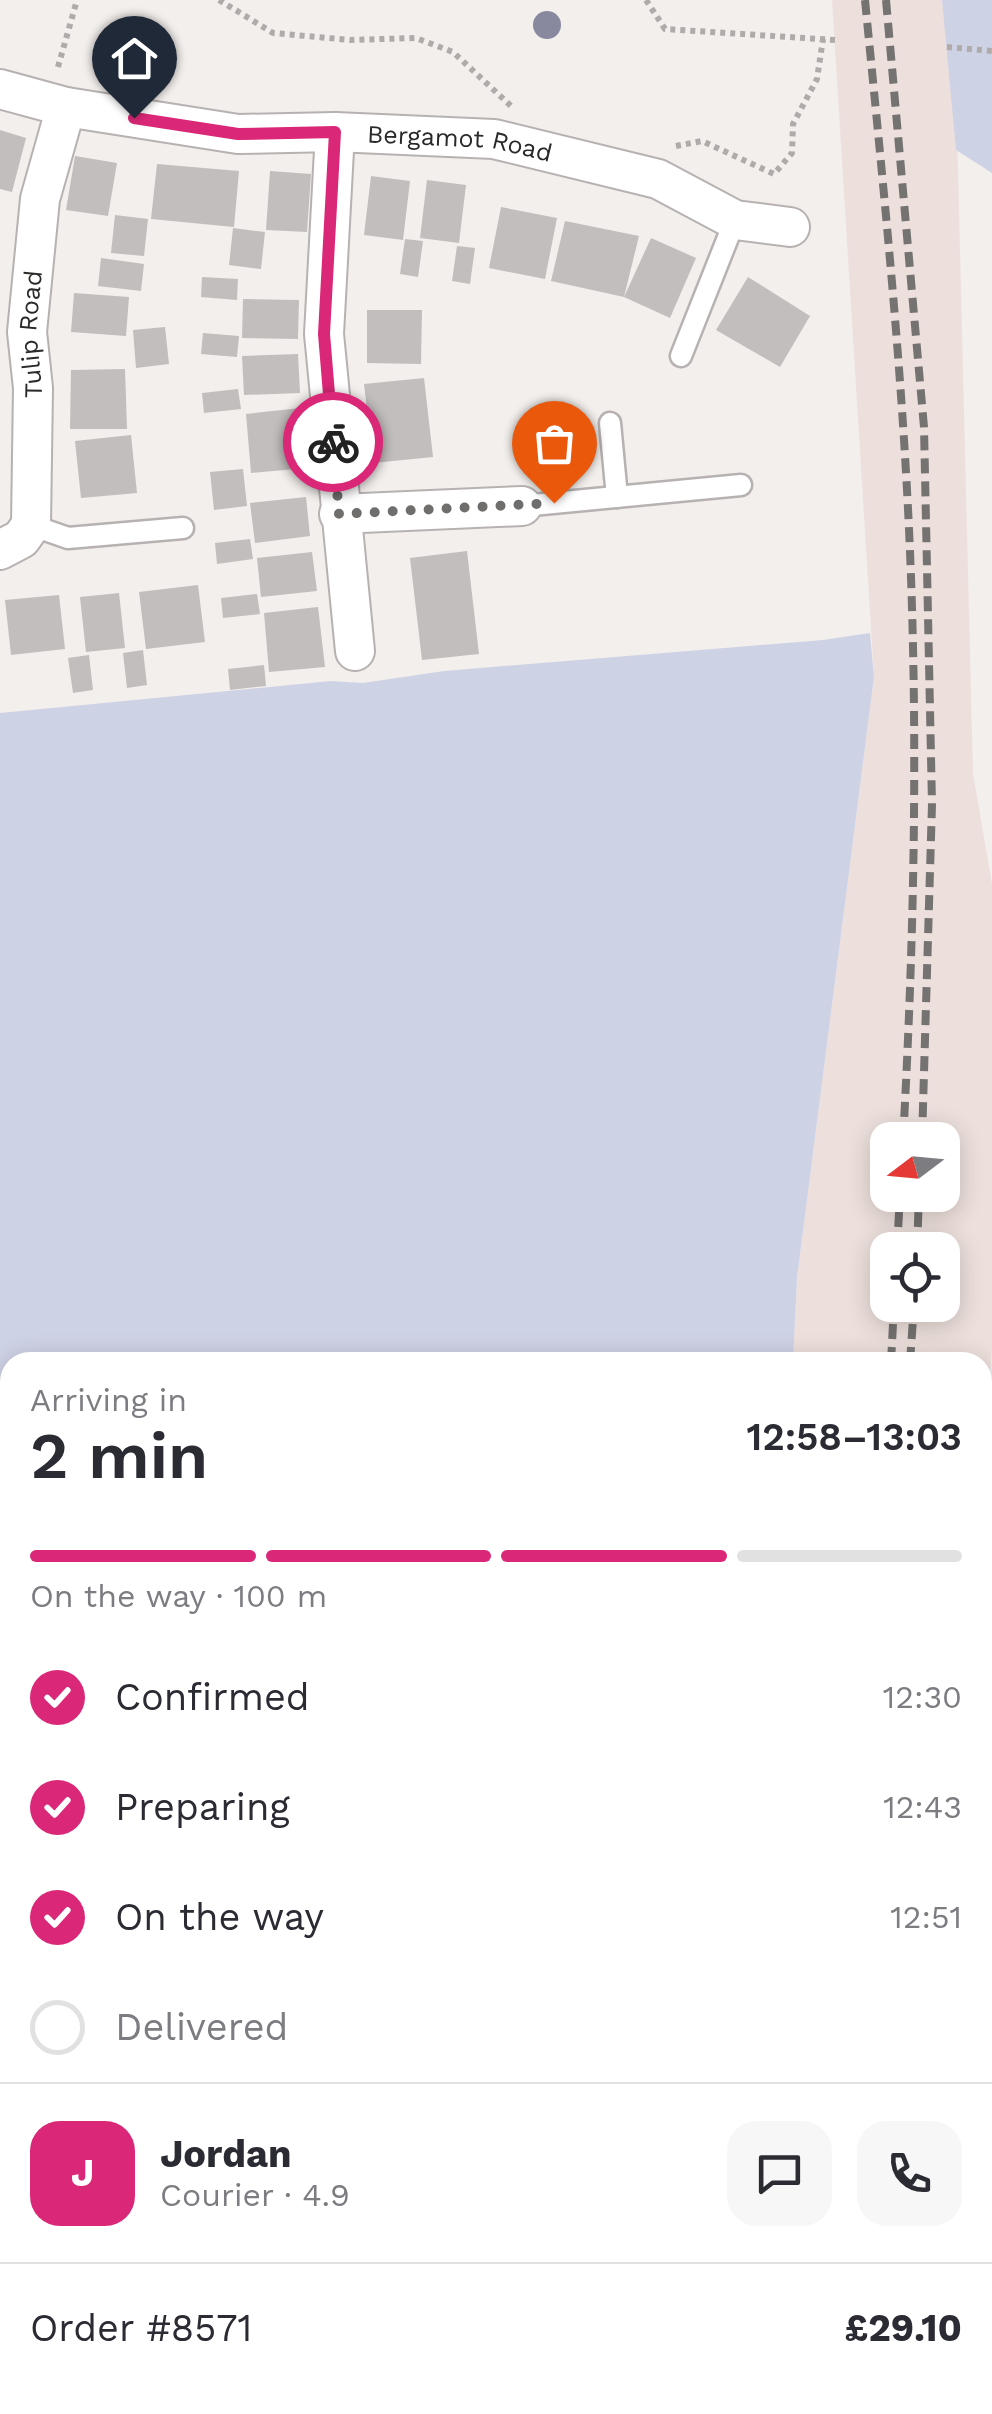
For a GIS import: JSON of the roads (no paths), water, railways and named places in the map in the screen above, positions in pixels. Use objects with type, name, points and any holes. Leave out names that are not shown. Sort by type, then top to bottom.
[{"type":"street","name":"Bergamot Road","points":[[0,89],[57,105],[238,134],[335,132],[494,140],[658,179],[735,220],[790,227]]},
{"type":"street","name":"Tulip Road","points":[[32,525],[33,388],[27,332],[40,199],[57,105]]},
{"type":"street","points":[[335,132],[324,334],[355,651]]},
{"type":"street","points":[[339,514],[522,506]]},
{"type":"street","points":[[0,550],[21,539],[32,525]]},
{"type":"lane","points":[[681,356],[735,220]]},
{"type":"lane","points":[[610,422],[617,497]]},
{"type":"lane","points":[[522,506],[741,485]]},
{"type":"lane","points":[[32,525],[68,538],[183,528]]},
{"type":"railway","points":[[865,0],[899,367],[911,571],[914,815],[904,1122]]},
{"type":"railway","points":[[886,0],[924,427],[932,804],[923,1122]]},
{"type":"railway","points":[[898,1232],[899,1212]]},
{"type":"railway","points":[[918,1212],[918,1232]]},
{"type":"railway","points":[[892,1352],[893,1322]]},
{"type":"railway","points":[[911,1352],[913,1322]]}]
